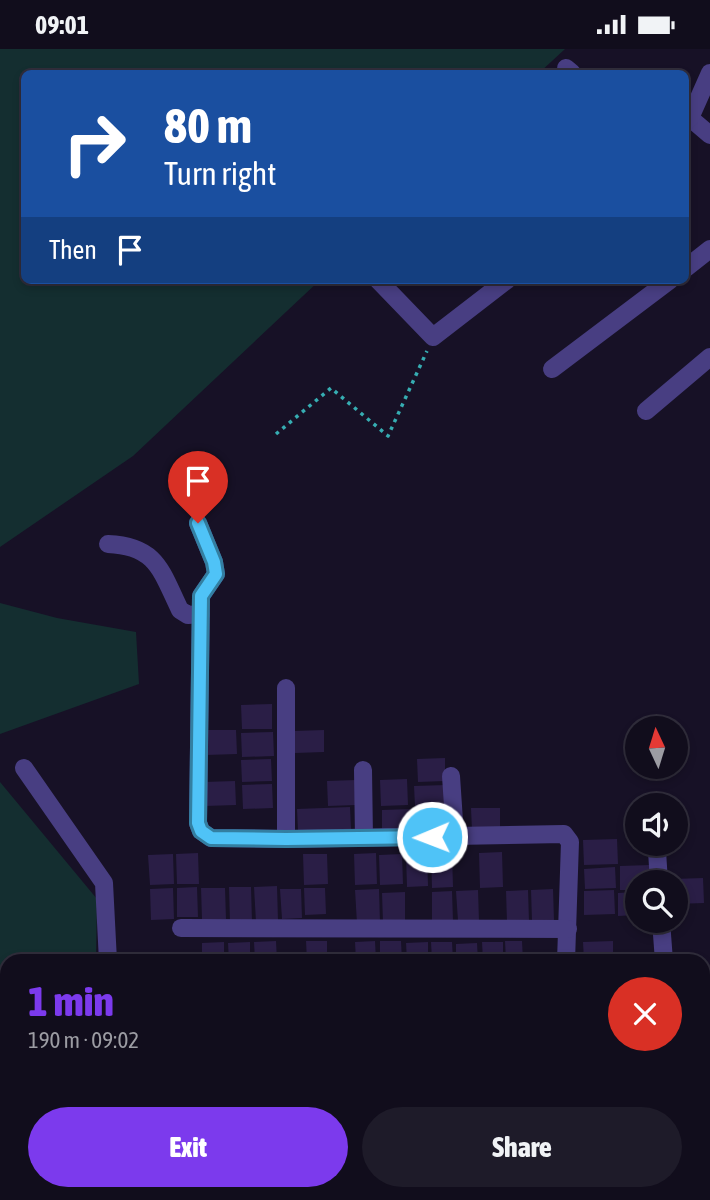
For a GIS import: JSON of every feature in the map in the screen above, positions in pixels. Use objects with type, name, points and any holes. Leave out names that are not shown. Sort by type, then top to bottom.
[{"type":"street","points":[[689,118],[710,73]]},
{"type":"street","points":[[689,121],[710,135]]},
{"type":"street","points":[[689,266],[710,249]]},
{"type":"street","points":[[382,284],[433,337],[499,284]]},
{"type":"street","points":[[552,369],[665,284]]},
{"type":"street","points":[[646,411],[710,356]]},
{"type":"street","points":[[198,523],[214,562],[216,574],[201,596],[198,823],[201,831],[211,838],[286,839],[564,834],[570,842],[566,954]]},
{"type":"street","points":[[108,544],[139,548],[149,555],[180,610],[188,615],[201,614]]},
{"type":"street","points":[[286,688],[286,839]]},
{"type":"street","points":[[24,768],[104,883],[108,954]]},
{"type":"street","points":[[363,770],[364,838]]},
{"type":"street","points":[[451,776],[455,836]]},
{"type":"street","points":[[180,928],[568,929]]},
{"type":"street","points":[[663,933],[664,954]]},
{"type":"path","points":[[276,433],[331,388],[388,436],[433,337]]},
{"type":"green space","points":[[0,49],[565,49],[542,70],[21,70],[21,284],[316,284],[133,456],[0,547]]},
{"type":"green space","points":[[0,603],[57,618],[136,632],[139,684],[0,734]]},
{"type":"green space","points":[[0,782],[97,899],[96,954],[0,954]]},
{"type":"building","points":[[272,704],[272,729],[242,729],[241,705]]},
{"type":"building","points":[[205,730],[236,730],[237,754],[206,755]]},
{"type":"building","points":[[324,730],[324,752],[295,753],[294,731]]},
{"type":"building","points":[[273,732],[274,756],[242,757],[241,733]]},
{"type":"building","points":[[445,758],[445,781],[418,782],[417,759]]},
{"type":"building","points":[[271,759],[272,781],[242,782],[241,760]]},
{"type":"building","points":[[407,779],[408,805],[381,806],[380,780]]},
{"type":"building","points":[[356,780],[356,805],[328,806],[327,781]]},
{"type":"building","points":[[235,781],[236,805],[205,806],[204,782]]},
{"type":"building","points":[[272,784],[273,808],[243,809],[242,785]]},
{"type":"building","points":[[446,785],[446,805],[415,806],[414,786]]},
{"type":"building","points":[[350,807],[351,829],[298,831],[297,809]]},
{"type":"building","points":[[448,808],[448,830],[417,831],[417,809]]},
{"type":"building","points":[[471,808],[500,808],[500,830],[472,831]]},
{"type":"building","points":[[411,809],[411,832],[382,833],[382,810]]},
{"type":"building","points":[[617,839],[618,864],[584,865],[583,840]]},
{"type":"building","points":[[502,852],[503,887],[480,888],[479,853]]},
{"type":"building","points":[[198,853],[199,884],[177,884],[176,854]]},
{"type":"building","points":[[376,853],[377,884],[355,885],[354,854]]},
{"type":"building","points":[[427,853],[428,886],[407,887],[406,854]]},
{"type":"building","points":[[452,853],[453,887],[432,888],[431,854]]},
{"type":"building","points":[[173,854],[174,884],[150,885],[148,855]]},
{"type":"building","points":[[303,854],[327,854],[328,884],[304,885]]},
{"type":"building","points":[[402,854],[403,884],[380,885],[379,855]]},
{"type":"building","points":[[650,865],[650,870],[625,870],[625,890],[620,890],[620,866]]},
{"type":"building","points":[[615,867],[616,888],[585,889],[584,869]]},
{"type":"building","points":[[688,878],[703,878],[704,903],[688,904]]},
{"type":"building","points":[[277,886],[278,921],[256,922],[254,887]]},
{"type":"building","points":[[197,887],[198,917],[177,917],[177,888]]},
{"type":"building","points":[[229,887],[251,887],[252,922],[230,923]]},
{"type":"building","points":[[173,888],[174,919],[151,920],[150,889]]},
{"type":"building","points":[[201,888],[225,888],[226,919],[202,920]]},
{"type":"building","points":[[304,888],[325,888],[326,914],[305,915]]},
{"type":"building","points":[[280,889],[301,889],[302,918],[282,919]]},
{"type":"building","points":[[379,889],[380,923],[357,923],[355,890]]},
{"type":"building","points":[[553,889],[554,921],[532,922],[531,890]]},
{"type":"building","points":[[478,890],[479,921],[458,921],[456,891]]},
{"type":"building","points":[[528,890],[529,922],[507,923],[506,891]]},
{"type":"building","points":[[614,890],[615,914],[584,915],[584,891]]},
{"type":"building","points":[[452,891],[453,921],[432,922],[432,892]]},
{"type":"building","points":[[405,892],[405,922],[383,923],[382,893]]},
{"type":"building","points":[[618,893],[625,893],[625,916],[618,916]]},
{"type":"building","points":[[276,941],[277,954],[255,954],[254,942]]},
{"type":"building","points":[[306,941],[327,941],[327,954],[307,954]]},
{"type":"building","points":[[375,941],[376,954],[356,954],[355,942]]},
{"type":"building","points":[[380,941],[401,941],[402,954],[380,954]]},
{"type":"building","points":[[505,941],[522,941],[523,954],[506,954]]},
{"type":"building","points":[[613,941],[613,954],[584,954],[583,942]]},
{"type":"building","points":[[224,942],[224,954],[202,954],[202,943]]},
{"type":"building","points":[[250,942],[250,954],[229,954],[228,943]]},
{"type":"building","points":[[428,942],[428,954],[407,954],[406,943]]},
{"type":"building","points":[[431,942],[452,942],[453,954],[432,954]]},
{"type":"building","points":[[482,942],[503,942],[503,954],[483,954]]},
{"type":"building","points":[[477,943],[478,954],[456,954],[456,944]]},
{"type":"route","points":[[198,523],[214,562],[216,574],[201,596],[198,823],[201,831],[211,838],[432,837]]}]
